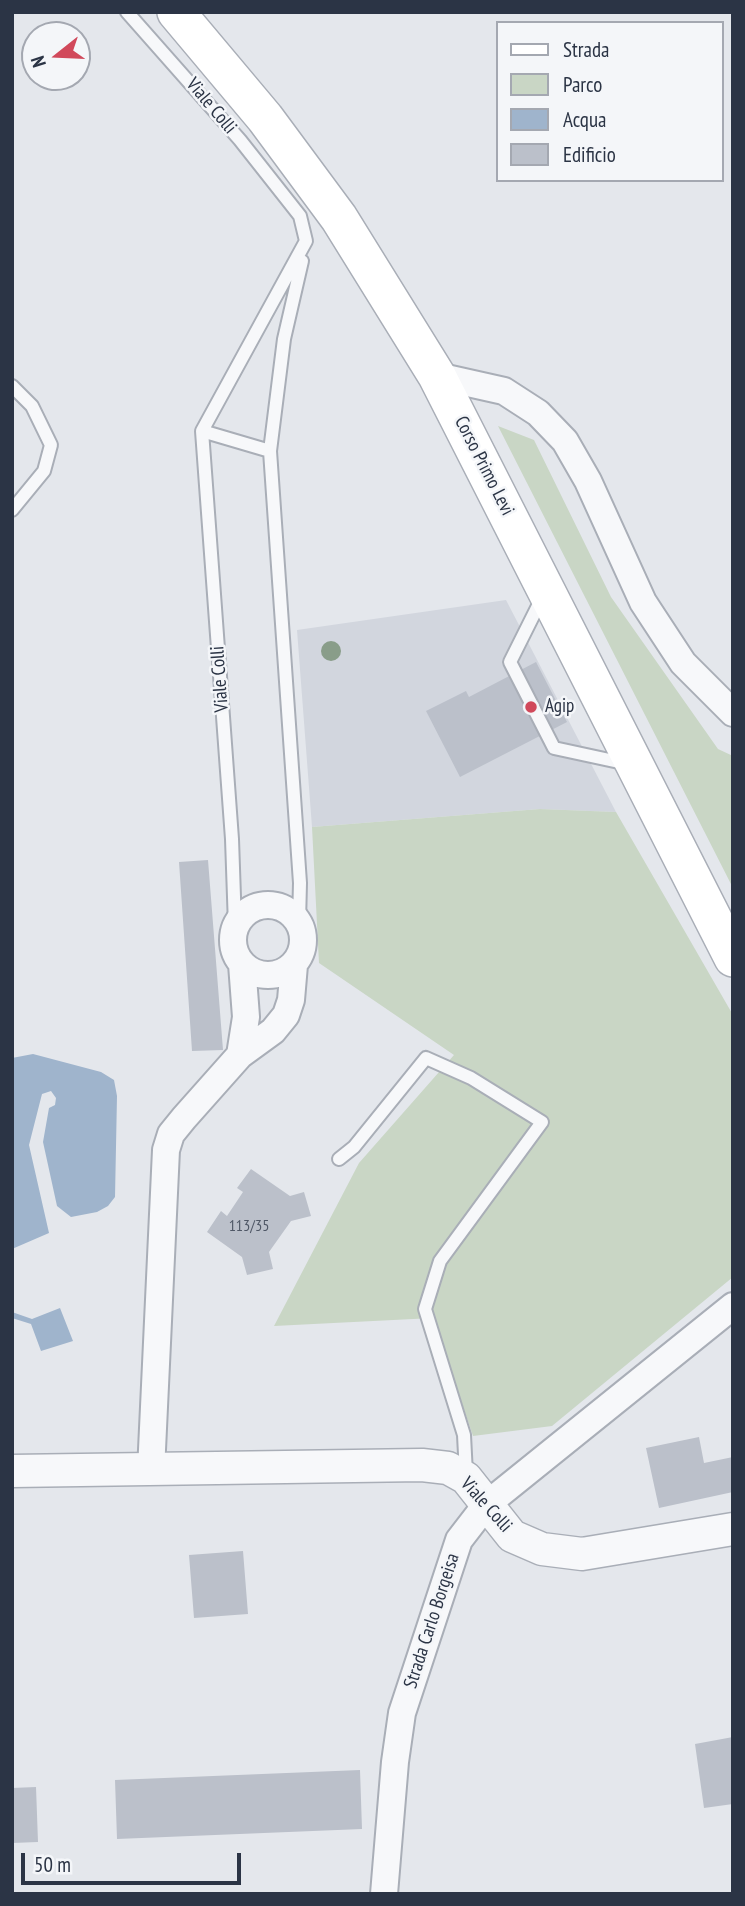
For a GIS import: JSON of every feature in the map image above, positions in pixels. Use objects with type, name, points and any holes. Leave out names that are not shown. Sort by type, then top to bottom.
[{"type":"main road","name":"Corso Primo Levi","points":[[176,12],[265,118],[339,218],[438,376],[733,958]]},
{"type":"street","points":[[438,376],[504,391],[538,413],[565,441],[588,481],[643,602],[683,663],[733,713]]},
{"type":"street","points":[[152,1471],[166,1150],[171,1134],[240,1055],[273,1031],[286,1015],[291,1000],[294,965],[304,945],[299,922],[282,907],[260,905],[241,917],[235,926],[233,946],[242,964],[246,1017],[240,1055]]},
{"type":"street","points":[[242,964],[262,975],[285,972],[294,965]]},
{"type":"street","name":"Strada Carlo Borgeisa","points":[[384,1894],[395,1762],[402,1713],[458,1540],[486,1506],[733,1306]]},
{"type":"street","name":"Viale Colli","points":[[12,1471],[422,1465],[448,1468],[466,1478],[512,1536],[525,1544],[565,1553],[611,1551],[733,1529]]},
{"type":"lane","name":"Viale Colli","points":[[127,12],[198,91],[283,194],[300,216],[306,241]]},
{"type":"lane","points":[[270,451],[202,431],[306,241]]},
{"type":"lane","points":[[299,922],[299,872],[270,451],[284,339],[306,241]]},
{"type":"lane","points":[[12,386],[32,406],[51,445],[44,471],[13,507]]},
{"type":"lane","name":"Viale Colli","points":[[202,431],[232,839],[235,926]]},
{"type":"lane","points":[[547,589],[510,662],[554,748],[637,766]]},
{"type":"lane","points":[[339,1159],[354,1147],[426,1058],[471,1078],[542,1122],[440,1261],[425,1309],[464,1435],[466,1478]]},
{"type":"shaded area","points":[[506,600],[616,812],[540,809],[312,827],[297,630]]},
{"type":"green space","points":[[498,426],[534,440],[611,597],[718,749],[733,756],[733,888]]},
{"type":"green space","points":[[540,809],[616,812],[733,1015],[733,1277],[552,1426],[473,1436],[433,1318],[274,1326],[359,1163],[454,1055],[319,963],[312,827]]},
{"type":"water","points":[[33,1054],[101,1072],[114,1080],[117,1096],[115,1197],[108,1206],[97,1212],[71,1217],[57,1206],[43,1142],[49,1108],[55,1105],[56,1098],[51,1091],[42,1094],[29,1145],[49,1233],[12,1249],[12,1058]]},
{"type":"water","points":[[60,1308],[73,1341],[41,1351],[31,1324],[12,1318],[12,1312],[32,1319]]},
{"type":"building","points":[[536,662],[567,722],[460,777],[426,711],[466,691],[469,697]]},
{"type":"building","points":[[208,860],[223,1050],[192,1051],[179,862]]},
{"type":"building","points":[[251,1169],[290,1196],[304,1192],[311,1216],[291,1221],[269,1252],[273,1269],[247,1275],[242,1257],[207,1232],[221,1211],[227,1216],[243,1192],[237,1188]]},
{"type":"building","points":[[699,1437],[704,1463],[733,1457],[733,1492],[659,1508],[646,1448]]},
{"type":"building","points":[[243,1551],[248,1614],[194,1618],[189,1555]]},
{"type":"building","points":[[733,1737],[733,1804],[704,1808],[695,1744]]},
{"type":"building","points":[[360,1770],[362,1829],[117,1839],[115,1780]]},
{"type":"building","points":[[36,1787],[38,1842],[12,1843],[12,1788]]},
{"type":"place","name":"Agip","points":[[531,707]]}]
